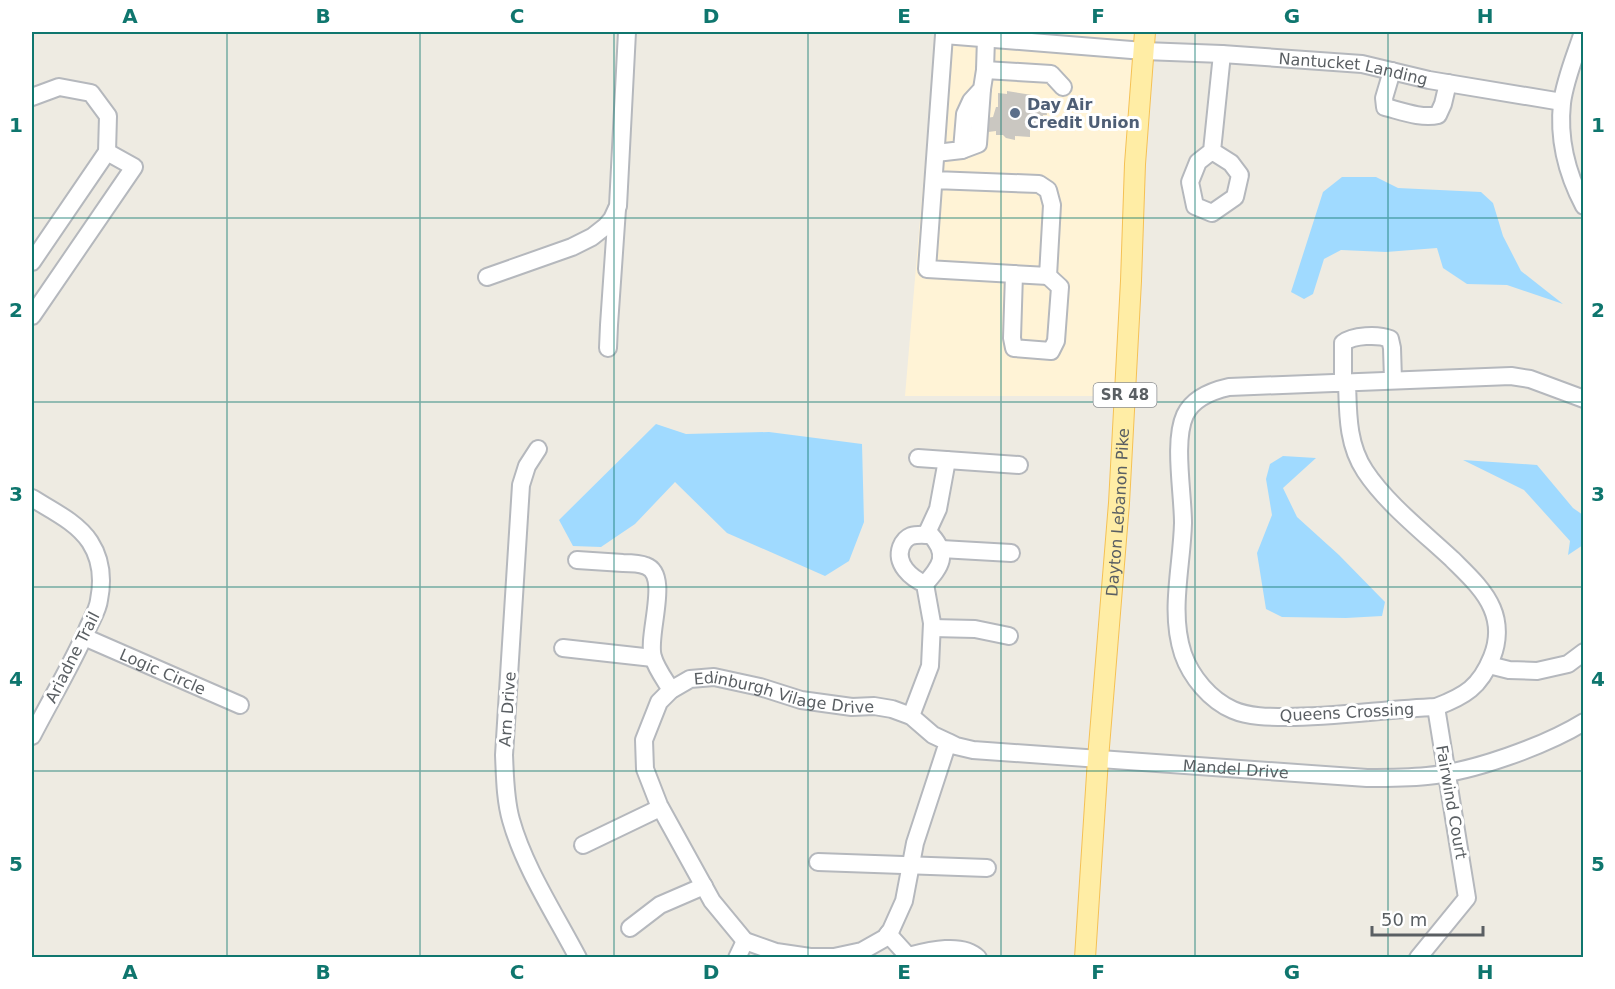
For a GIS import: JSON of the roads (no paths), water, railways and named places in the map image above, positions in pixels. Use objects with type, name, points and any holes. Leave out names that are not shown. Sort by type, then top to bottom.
[{"type":"main road","name":"Dayton Lebanon Pike","points":[[1085,957],[1098,759],[1119,503],[1135,164],[1144,41]]},
{"type":"street","points":[[608,348],[627,32]]},
{"type":"street","points":[[1583,32],[1564,90],[1561,124],[1565,157],[1574,186],[1584,206]]},
{"type":"street","points":[[944,33],[927,269],[1014,274],[1048,276],[1060,287],[1056,341],[1051,351],[1014,348],[1012,338],[1014,274]]},
{"type":"street","name":"Nantucket Landing","points":[[944,33],[1144,41],[1222,54],[1362,64],[1448,83],[1562,102]]},
{"type":"street","points":[[936,153],[962,150],[978,144],[985,70],[984,36]]},
{"type":"street","points":[[1212,151],[1222,54]]},
{"type":"street","points":[[985,70],[1051,74],[1063,87]]},
{"type":"street","points":[[1392,71],[1384,98],[1385,107],[1397,110],[1431,116],[1438,115],[1448,83]]},
{"type":"street","points":[[32,97],[59,87],[91,93],[108,116],[107,152],[32,262]]},
{"type":"street","points":[[962,150],[965,114],[970,101],[982,90]]},
{"type":"street","points":[[32,316],[134,167],[107,152]]},
{"type":"street","points":[[934,180],[1039,184],[1048,190],[1052,205],[1048,276]]},
{"type":"street","points":[[487,277],[572,247],[592,237],[606,226],[617,208]]},
{"type":"street","points":[[1345,382],[1343,343],[1352,338],[1372,337],[1390,339],[1393,380]]},
{"type":"street","name":"Queens Crossing","points":[[1345,382],[1350,433],[1365,472],[1383,494],[1466,572],[1480,589],[1492,607],[1496,621],[1495,650],[1482,679],[1471,690],[1436,707],[1303,717],[1270,717],[1240,713],[1217,701],[1205,690],[1184,657],[1179,641],[1178,584],[1183,524],[1179,443],[1180,428],[1185,413],[1194,403],[1204,395],[1229,387],[1345,382],[1393,380],[1510,376],[1530,379],[1584,399]]},
{"type":"street","name":"Arn Drive","points":[[538,449],[527,466],[521,485],[504,755],[506,791],[511,819],[524,857],[578,957]]},
{"type":"street","points":[[918,458],[1019,465]]},
{"type":"street","points":[[926,535],[938,509],[947,460]]},
{"type":"street","name":"Ariadne Trail","points":[[32,498],[75,526],[88,540],[100,567],[101,583],[100,599],[84,637],[32,736]]},
{"type":"street","points":[[915,535],[930,535],[941,549],[939,566],[925,584],[915,580],[905,570],[900,557],[900,549],[908,537],[915,535]]},
{"type":"street","points":[[941,549],[1011,553]]},
{"type":"street","points":[[577,560],[635,564],[646,566],[654,572],[657,581],[657,604],[652,626],[651,646],[653,658],[670,690]]},
{"type":"street","points":[[911,716],[930,666],[932,628],[925,584]]},
{"type":"street","points":[[932,628],[975,629],[1009,636]]},
{"type":"street","name":"Logic Circle","points":[[84,637],[240,705]]},
{"type":"street","points":[[563,648],[653,658]]},
{"type":"street","points":[[1489,665],[1509,670],[1537,671],[1568,664],[1584,652]]},
{"type":"street","name":"Edinburgh Vilage Drive","points":[[745,941],[712,901],[660,808],[645,769],[644,740],[659,702],[670,690],[690,679],[714,677],[760,687],[801,700],[852,707],[874,706],[890,709]]},
{"type":"street","name":"Fairwind Court","points":[[1418,957],[1467,898],[1436,707]]},
{"type":"street","name":"Mandel Drive","points":[[890,709],[911,716],[933,735],[956,747],[973,750],[1367,778],[1448,773],[1508,756],[1544,742],[1584,722]]},
{"type":"street","points":[[737,957],[745,941],[776,952],[810,957],[834,957],[862,951],[885,938],[904,901],[919,832],[948,742]]},
{"type":"street","points":[[583,845],[660,808]]},
{"type":"street","points":[[818,862],[987,868]]},
{"type":"street","points":[[630,928],[660,905],[704,886]]},
{"type":"street","points":[[888,934],[908,957],[938,949],[962,950],[978,957]]},
{"type":"water","points":[[1342,177],[1376,177],[1398,188],[1481,192],[1493,203],[1503,236],[1521,271],[1563,304],[1507,285],[1467,284],[1443,268],[1437,248],[1386,252],[1341,250],[1324,259],[1313,294],[1304,299],[1291,292],[1323,192]]},
{"type":"water","points":[[656,424],[686,434],[769,432],[862,444],[864,522],[849,561],[825,576],[727,533],[675,482],[635,524],[601,547],[573,546],[559,520]]},
{"type":"water","points":[[1283,456],[1316,458],[1283,488],[1297,517],[1339,555],[1385,602],[1382,616],[1282,617],[1266,609],[1257,553],[1272,515],[1266,479],[1270,464]]},
{"type":"water","points":[[1463,460],[1537,465],[1573,508],[1583,515],[1583,545],[1568,555],[1570,541],[1524,490]]},
{"type":"place","name":"Day Air Credit Union","points":[[1015,113]]}]
